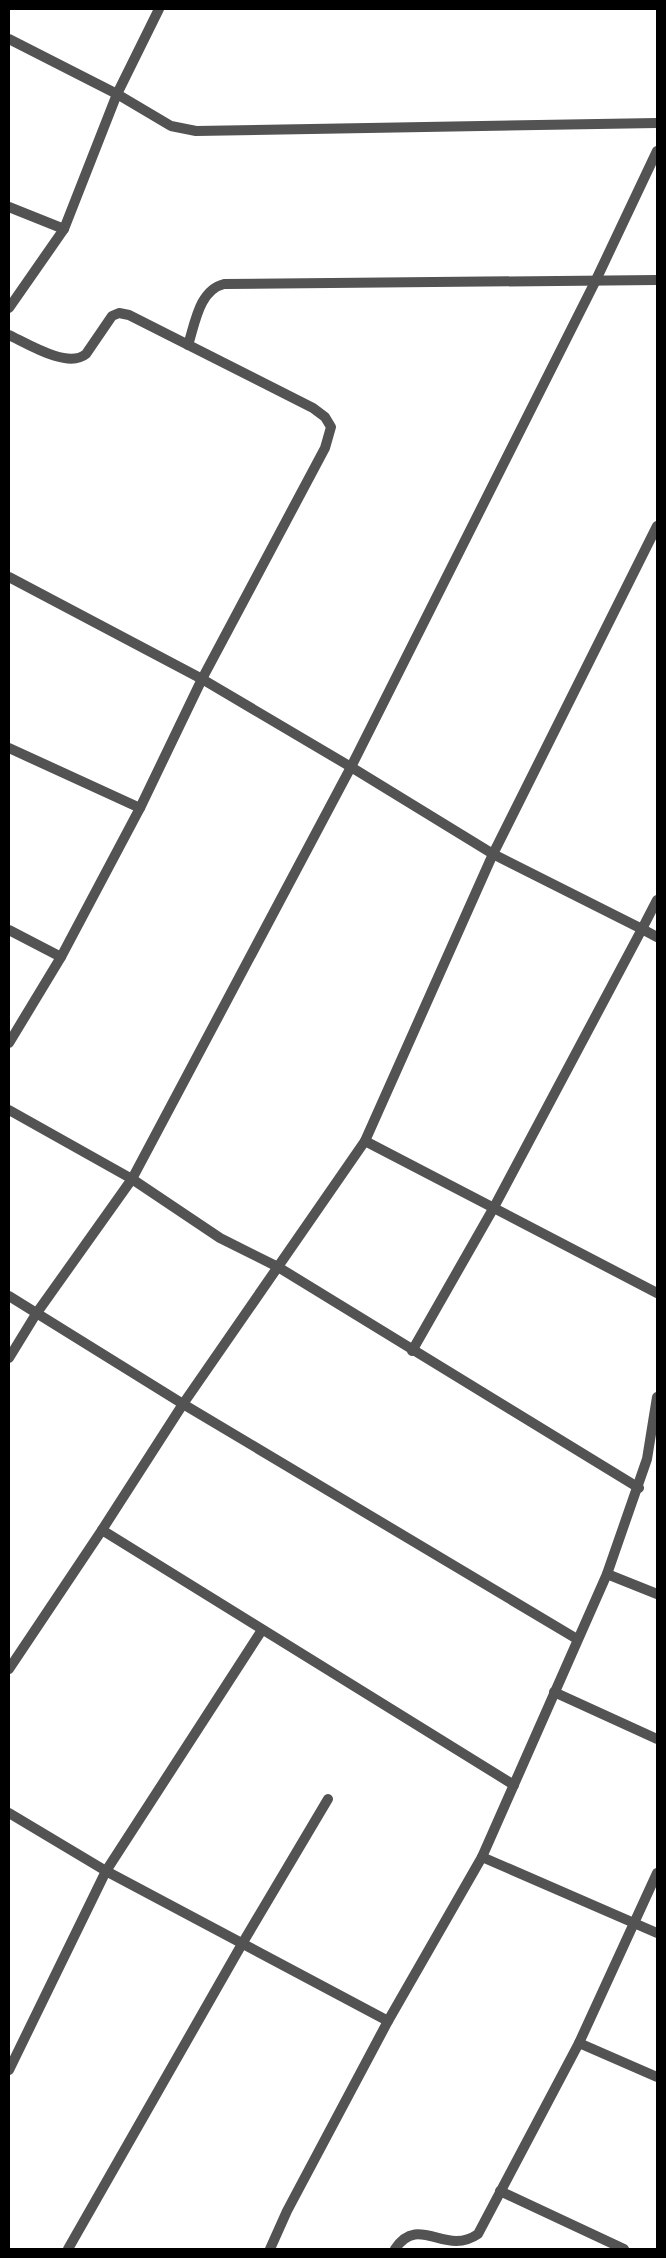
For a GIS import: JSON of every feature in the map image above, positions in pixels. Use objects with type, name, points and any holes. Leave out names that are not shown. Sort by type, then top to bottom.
[{"type":"street","points":[[11,302],[64,229],[117,94],[159,9]]},
{"type":"street","points":[[9,39],[117,94],[171,126],[196,131],[657,123]]},
{"type":"street","points":[[9,1358],[36,1314],[132,1179],[351,767],[595,282],[657,151]]},
{"type":"street","points":[[9,207],[64,229]]},
{"type":"street","points":[[188,345],[204,299],[215,286],[224,284],[657,280]]},
{"type":"street","points":[[9,335],[58,357],[69,360],[80,359],[86,354],[107,322],[119,313],[129,315],[313,408],[326,418],[331,427],[326,448],[202,679],[140,808],[61,957],[9,1043]]},
{"type":"street","points":[[9,1669],[183,1404],[364,1140],[492,854],[657,526]]},
{"type":"street","points":[[9,577],[202,679],[351,767],[492,854],[657,937]]},
{"type":"street","points":[[9,748],[140,808]]},
{"type":"street","points":[[412,1350],[493,1209],[657,900]]},
{"type":"street","points":[[9,930],[61,957]]},
{"type":"street","points":[[9,1110],[132,1179],[220,1238],[278,1267],[639,1488]]},
{"type":"street","points":[[364,1140],[657,1293]]},
{"type":"street","points":[[9,1296],[183,1404],[577,1639]]},
{"type":"street","points":[[270,2249],[287,2211],[388,2021],[482,1856],[607,1574],[639,1488],[647,1459],[657,1397]]},
{"type":"street","points":[[102,1530],[514,1785]]},
{"type":"street","points":[[607,1574],[657,1594]]},
{"type":"street","points":[[9,2070],[106,1871],[262,1630]]},
{"type":"street","points":[[554,1692],[657,1740]]},
{"type":"street","points":[[68,2249],[242,1944],[328,1799]]},
{"type":"street","points":[[9,1813],[106,1871],[388,2021]]},
{"type":"street","points":[[482,1856],[657,1933]]},
{"type":"street","points":[[395,2249],[401,2240],[416,2234],[452,2242],[467,2241],[478,2234],[579,2043],[657,1873]]},
{"type":"street","points":[[579,2043],[657,2077]]},
{"type":"street","points":[[500,2191],[624,2249]]}]
